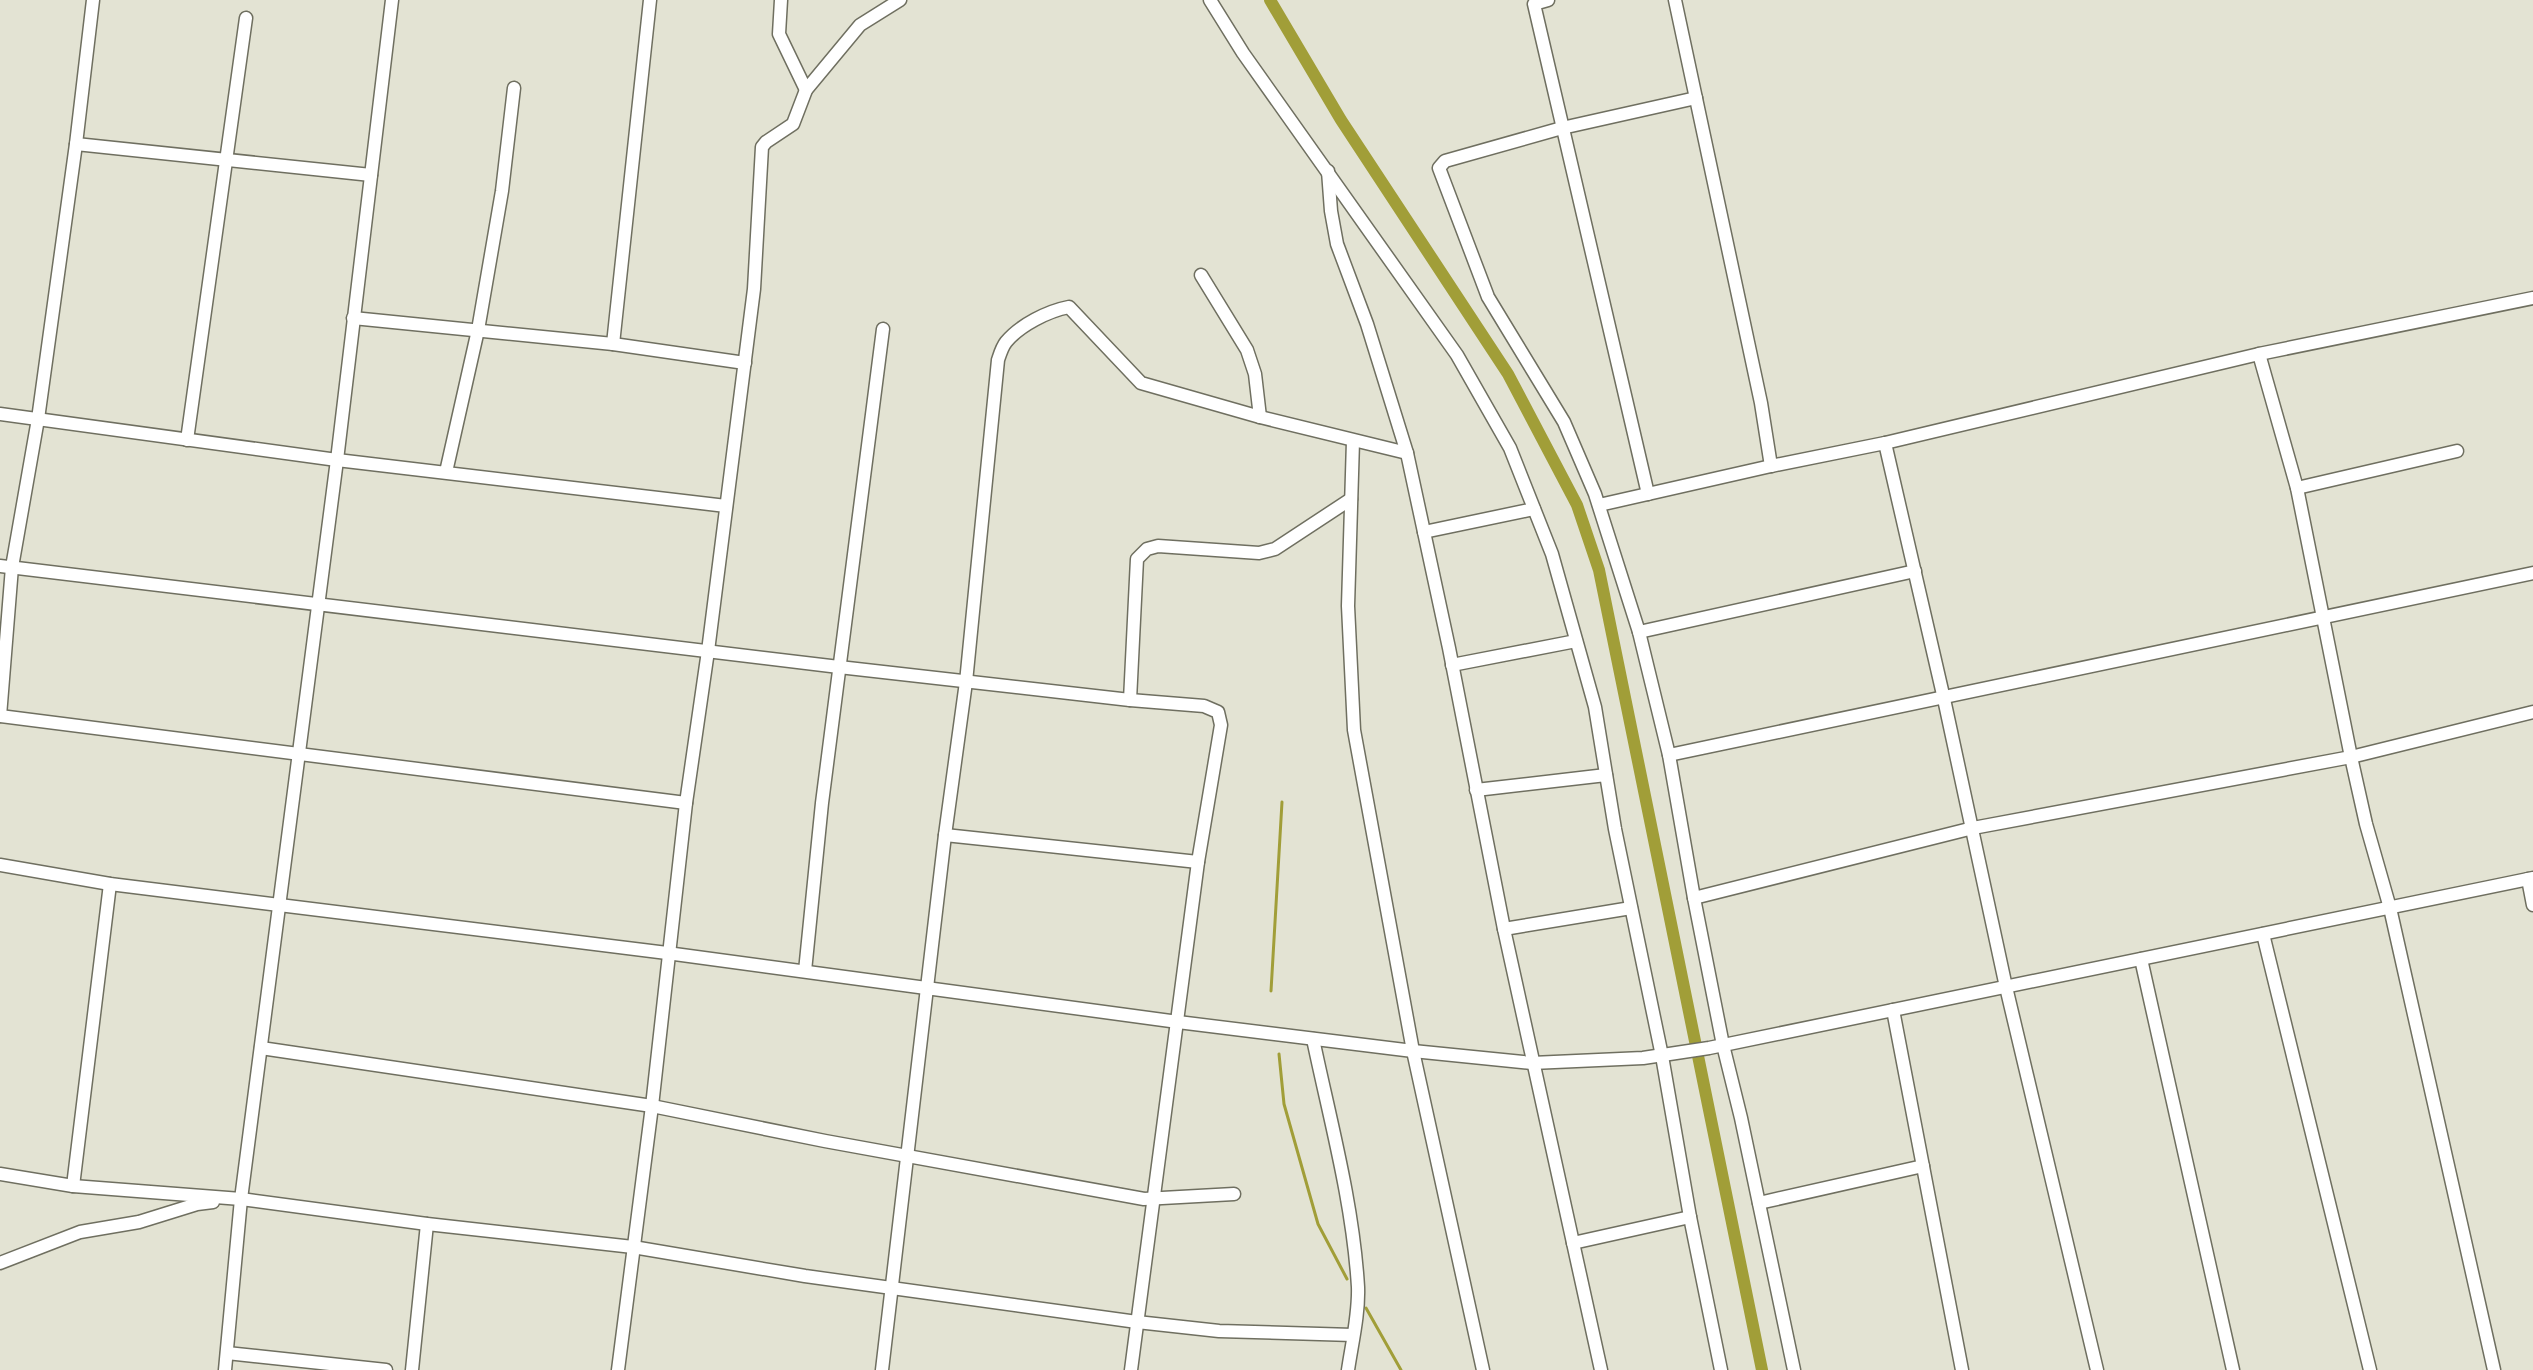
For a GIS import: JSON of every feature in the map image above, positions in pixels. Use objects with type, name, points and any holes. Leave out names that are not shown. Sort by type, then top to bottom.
[{"type":"street","points":[[93,0],[76,144],[38,419],[6,567],[0,716],[299,755],[496,777],[686,803]]},
{"type":"street","points":[[225,1370],[241,1199],[278,905],[319,605],[392,0]]},
{"type":"street","points":[[613,344],[650,0]]},
{"type":"street","points":[[781,0],[779,34],[806,90]]},
{"type":"street","points":[[618,1370],[652,1106],[667,953],[754,289],[762,147],[766,142],[793,124],[806,90],[860,26],[900,0]]},
{"type":"street","points":[[1210,0],[1243,53],[1457,355],[1510,448],[1552,554],[1595,707],[1631,908],[1662,1056],[1690,1217],[1722,1370]]},
{"type":"street","points":[[1548,0],[1534,2],[1648,494]]},
{"type":"street","points":[[1675,0],[1761,403],[1771,466]]},
{"type":"street","points":[[186,440],[246,18]]},
{"type":"street","points":[[446,472],[478,330],[502,191],[514,88]]},
{"type":"street","points":[[1696,98],[1562,128],[1444,161],[1439,168],[1488,296],[1564,422],[1599,505],[1639,632],[1669,755],[1694,898],[1723,1045],[1794,1370]]},
{"type":"street","points":[[76,144],[371,175]]},
{"type":"street","points":[[1328,171],[1331,211],[1337,244],[1367,324],[1407,453],[1452,665],[1532,1063],[1601,1370]]},
{"type":"street","points":[[1201,276],[1247,350],[1255,374],[1260,417]]},
{"type":"street","points":[[1599,505],[1771,466],[1885,443],[2258,354],[2533,298]]},
{"type":"street","points":[[882,1370],[966,682],[998,360],[1004,344],[1015,334],[1054,310],[1069,307],[1141,383],[1260,417],[1407,453]]},
{"type":"street","points":[[353,318],[613,344],[745,362]]},
{"type":"street","points":[[805,971],[839,667],[884,329]]},
{"type":"street","points":[[2258,354],[2297,488],[2351,757],[2366,824],[2390,908],[2494,1370]]},
{"type":"street","points":[[0,414],[337,460],[726,506]]},
{"type":"street","points":[[1353,441],[1348,606],[1354,730],[1413,1051],[1483,1370]]},
{"type":"street","points":[[1885,443],[1973,828],[2006,987],[2097,1370]]},
{"type":"street","points":[[2297,488],[2458,451]]},
{"type":"street","points":[[1130,700],[1137,559],[1148,549],[1158,546],[1259,553],[1275,549],[1351,499]]},
{"type":"street","points":[[1424,532],[1534,509]]},
{"type":"street","points":[[6,567],[966,682],[1204,706],[1218,712],[1221,725],[1198,862],[1131,1370]]},
{"type":"street","points":[[1639,632],[1915,571]]},
{"type":"street","points":[[1669,755],[1944,699],[2533,572]]},
{"type":"street","points":[[1452,665],[1576,641]]},
{"type":"street","points":[[1694,898],[1973,828],[2351,757],[2533,712]]},
{"type":"street","points":[[1476,790],[1606,775]]},
{"type":"street","points":[[946,835],[1198,862]]},
{"type":"street","points":[[0,865],[110,884],[667,953],[1313,1039],[1532,1063],[1662,1056],[1709,1048],[2531,879],[2533,905]]},
{"type":"street","points":[[72,1186],[110,884]]},
{"type":"street","points":[[1504,929],[1631,908]]},
{"type":"street","points":[[2263,934],[2370,1370]]},
{"type":"street","points":[[2141,959],[2233,1370]]},
{"type":"street","points":[[1893,1010],[1962,1370]]},
{"type":"street","points":[[1313,1039],[1352,1230],[1358,1288],[1357,1310],[1348,1370]]},
{"type":"street","points":[[261,1048],[652,1106],[908,1156],[1154,1200],[1234,1194]]},
{"type":"street","points":[[1759,1204],[1923,1166]]},
{"type":"street","points":[[0,1174],[72,1186],[241,1199],[427,1224],[633,1247],[805,1276],[1137,1322],[1219,1331],[1353,1335]]},
{"type":"street","points":[[0,1263],[80,1232],[140,1222],[198,1204],[241,1199]]},
{"type":"street","points":[[1573,1243],[1690,1217]]},
{"type":"street","points":[[412,1370],[427,1224]]},
{"type":"street","points":[[227,1353],[386,1370]]},
{"type":"waterway","points":[[1270,0],[1341,120],[1508,374],[1577,505],[1599,570],[1762,1370]]},
{"type":"waterway","points":[[1271,991],[1282,802]]},
{"type":"waterway","points":[[1279,1054],[1284,1104],[1318,1224],[1347,1279]]},
{"type":"waterway","points":[[1366,1308],[1401,1370]]}]
